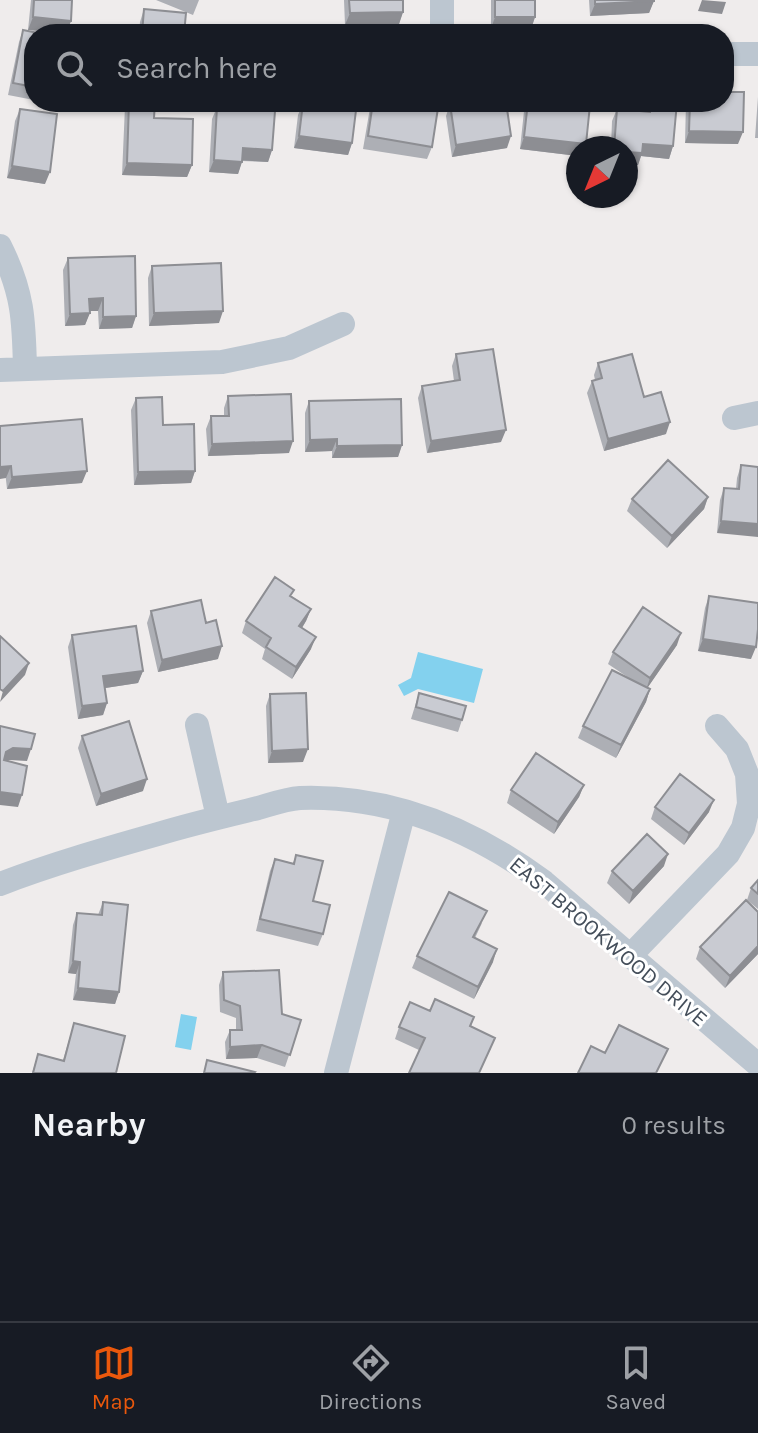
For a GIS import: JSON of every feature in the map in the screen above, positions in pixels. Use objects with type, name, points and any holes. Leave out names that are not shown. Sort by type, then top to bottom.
[{"type":"street","points":[[442,0],[442,24]]},
{"type":"street","points":[[734,54],[758,54]]},
{"type":"street","points":[[0,246],[20,294],[24,316],[25,369]]},
{"type":"street","points":[[0,370],[222,362],[289,348],[343,324]]},
{"type":"street","points":[[197,725],[218,817]]},
{"type":"street","points":[[630,956],[728,854],[743,828],[749,804],[747,774],[737,749],[717,726]]},
{"type":"street","name":"EAST BROOKWOOD DRIVE","points":[[0,884],[42,868],[218,817],[298,798],[353,801],[404,811],[457,829],[512,858],[630,956],[747,1065]]},
{"type":"street","points":[[336,1073],[404,811]]},
{"type":"water","points":[[418,652],[483,669],[474,703],[418,689],[404,696],[398,685],[411,678]]},
{"type":"water","points":[[181,1014],[197,1017],[191,1050],[175,1047]]},
{"type":"building","points":[[34,0],[72,0],[71,21],[33,17]]},
{"type":"building","points":[[349,0],[403,0],[403,12],[350,13]]},
{"type":"building","points":[[495,0],[535,0],[535,17],[495,17]]},
{"type":"building","points":[[595,0],[654,0],[654,1],[595,4]]},
{"type":"building","points":[[144,9],[186,13],[185,24],[143,24]]},
{"type":"building","points":[[23,30],[24,85],[13,83]]},
{"type":"building","points":[[734,92],[744,92],[743,132],[689,131],[690,112],[734,112]]},
{"type":"building","points":[[20,109],[24,112],[57,114],[50,172],[12,166]]},
{"type":"building","points":[[129,112],[154,112],[154,118],[193,119],[192,165],[127,163]]},
{"type":"building","points":[[217,112],[275,112],[272,150],[243,148],[242,162],[214,160]]},
{"type":"building","points":[[302,112],[356,112],[352,143],[299,136]]},
{"type":"building","points":[[372,112],[437,112],[432,147],[368,136]]},
{"type":"building","points":[[451,112],[507,112],[511,136],[456,145]]},
{"type":"building","points":[[527,112],[589,112],[587,136],[566,136],[566,142],[524,137]]},
{"type":"building","points":[[617,112],[676,112],[673,146],[643,144],[642,153],[638,153],[638,136],[615,136]]},
{"type":"building","points":[[135,256],[136,316],[103,317],[103,298],[89,299],[90,313],[70,314],[68,258]]},
{"type":"building","points":[[221,263],[223,311],[154,313],[152,266]]},
{"type":"building","points":[[493,349],[506,430],[431,441],[422,386],[460,380],[456,354]]},
{"type":"building","points":[[632,354],[644,397],[661,392],[670,422],[608,439],[592,381],[602,378],[598,363]]},
{"type":"building","points":[[291,394],[293,441],[212,444],[211,416],[229,416],[228,396]]},
{"type":"building","points":[[162,397],[163,425],[194,424],[195,471],[138,472],[136,398]]},
{"type":"building","points":[[401,399],[402,445],[337,446],[337,439],[310,440],[309,401]]},
{"type":"building","points":[[82,419],[87,471],[12,477],[11,466],[0,467],[0,426]]},
{"type":"building","points":[[668,460],[708,497],[672,536],[632,499]]},
{"type":"building","points":[[741,465],[758,467],[758,524],[721,521],[724,488],[739,489]]},
{"type":"building","points":[[275,577],[294,590],[290,596],[311,609],[299,626],[316,637],[296,667],[266,647],[271,638],[246,621]]},
{"type":"building","points":[[709,596],[758,603],[756,647],[703,639]]},
{"type":"building","points":[[201,600],[206,623],[216,620],[222,646],[162,660],[151,611]]},
{"type":"building","points":[[643,607],[681,633],[650,678],[613,652]]},
{"type":"building","points":[[136,626],[143,671],[103,676],[107,703],[82,706],[72,635]]},
{"type":"building","points":[[0,636],[29,663],[3,691],[0,689]]},
{"type":"building","points":[[612,670],[650,689],[621,745],[583,726]]},
{"type":"building","points":[[306,693],[308,749],[272,751],[270,694]]},
{"type":"building","points":[[419,693],[466,706],[462,720],[416,707]]},
{"type":"building","points":[[129,721],[147,779],[101,794],[82,736]]},
{"type":"building","points":[[0,726],[35,734],[31,749],[13,748],[6,752],[4,760],[27,766],[22,795],[0,792]]},
{"type":"building","points":[[536,753],[584,785],[558,822],[511,790]]},
{"type":"building","points":[[680,774],[714,800],[689,833],[655,807]]},
{"type":"building","points":[[647,834],[668,854],[633,891],[612,871]]},
{"type":"building","points":[[296,855],[323,861],[313,901],[330,905],[323,934],[260,919],[275,859],[294,864]]},
{"type":"building","points":[[758,880],[758,894],[751,888]]},
{"type":"building","points":[[449,892],[487,911],[473,937],[497,949],[478,987],[417,956]]},
{"type":"building","points":[[746,900],[758,912],[758,946],[730,976],[700,947]]},
{"type":"building","points":[[103,902],[128,905],[119,992],[78,988],[80,962],[73,961],[77,913],[102,915]]},
{"type":"building","points":[[279,970],[282,1014],[301,1020],[290,1055],[262,1045],[230,1047],[230,1030],[242,1030],[240,1006],[224,1000],[223,972]]},
{"type":"building","points":[[435,999],[474,1017],[470,1026],[495,1038],[479,1073],[409,1073],[425,1038],[399,1027],[410,1002],[430,1011]]},
{"type":"building","points":[[74,1023],[125,1036],[116,1073],[33,1073],[38,1054],[64,1061]]},
{"type":"building","points":[[619,1025],[668,1049],[656,1073],[578,1073],[591,1046],[605,1053]]},
{"type":"building","points":[[207,1060],[255,1072],[204,1073]]}]
